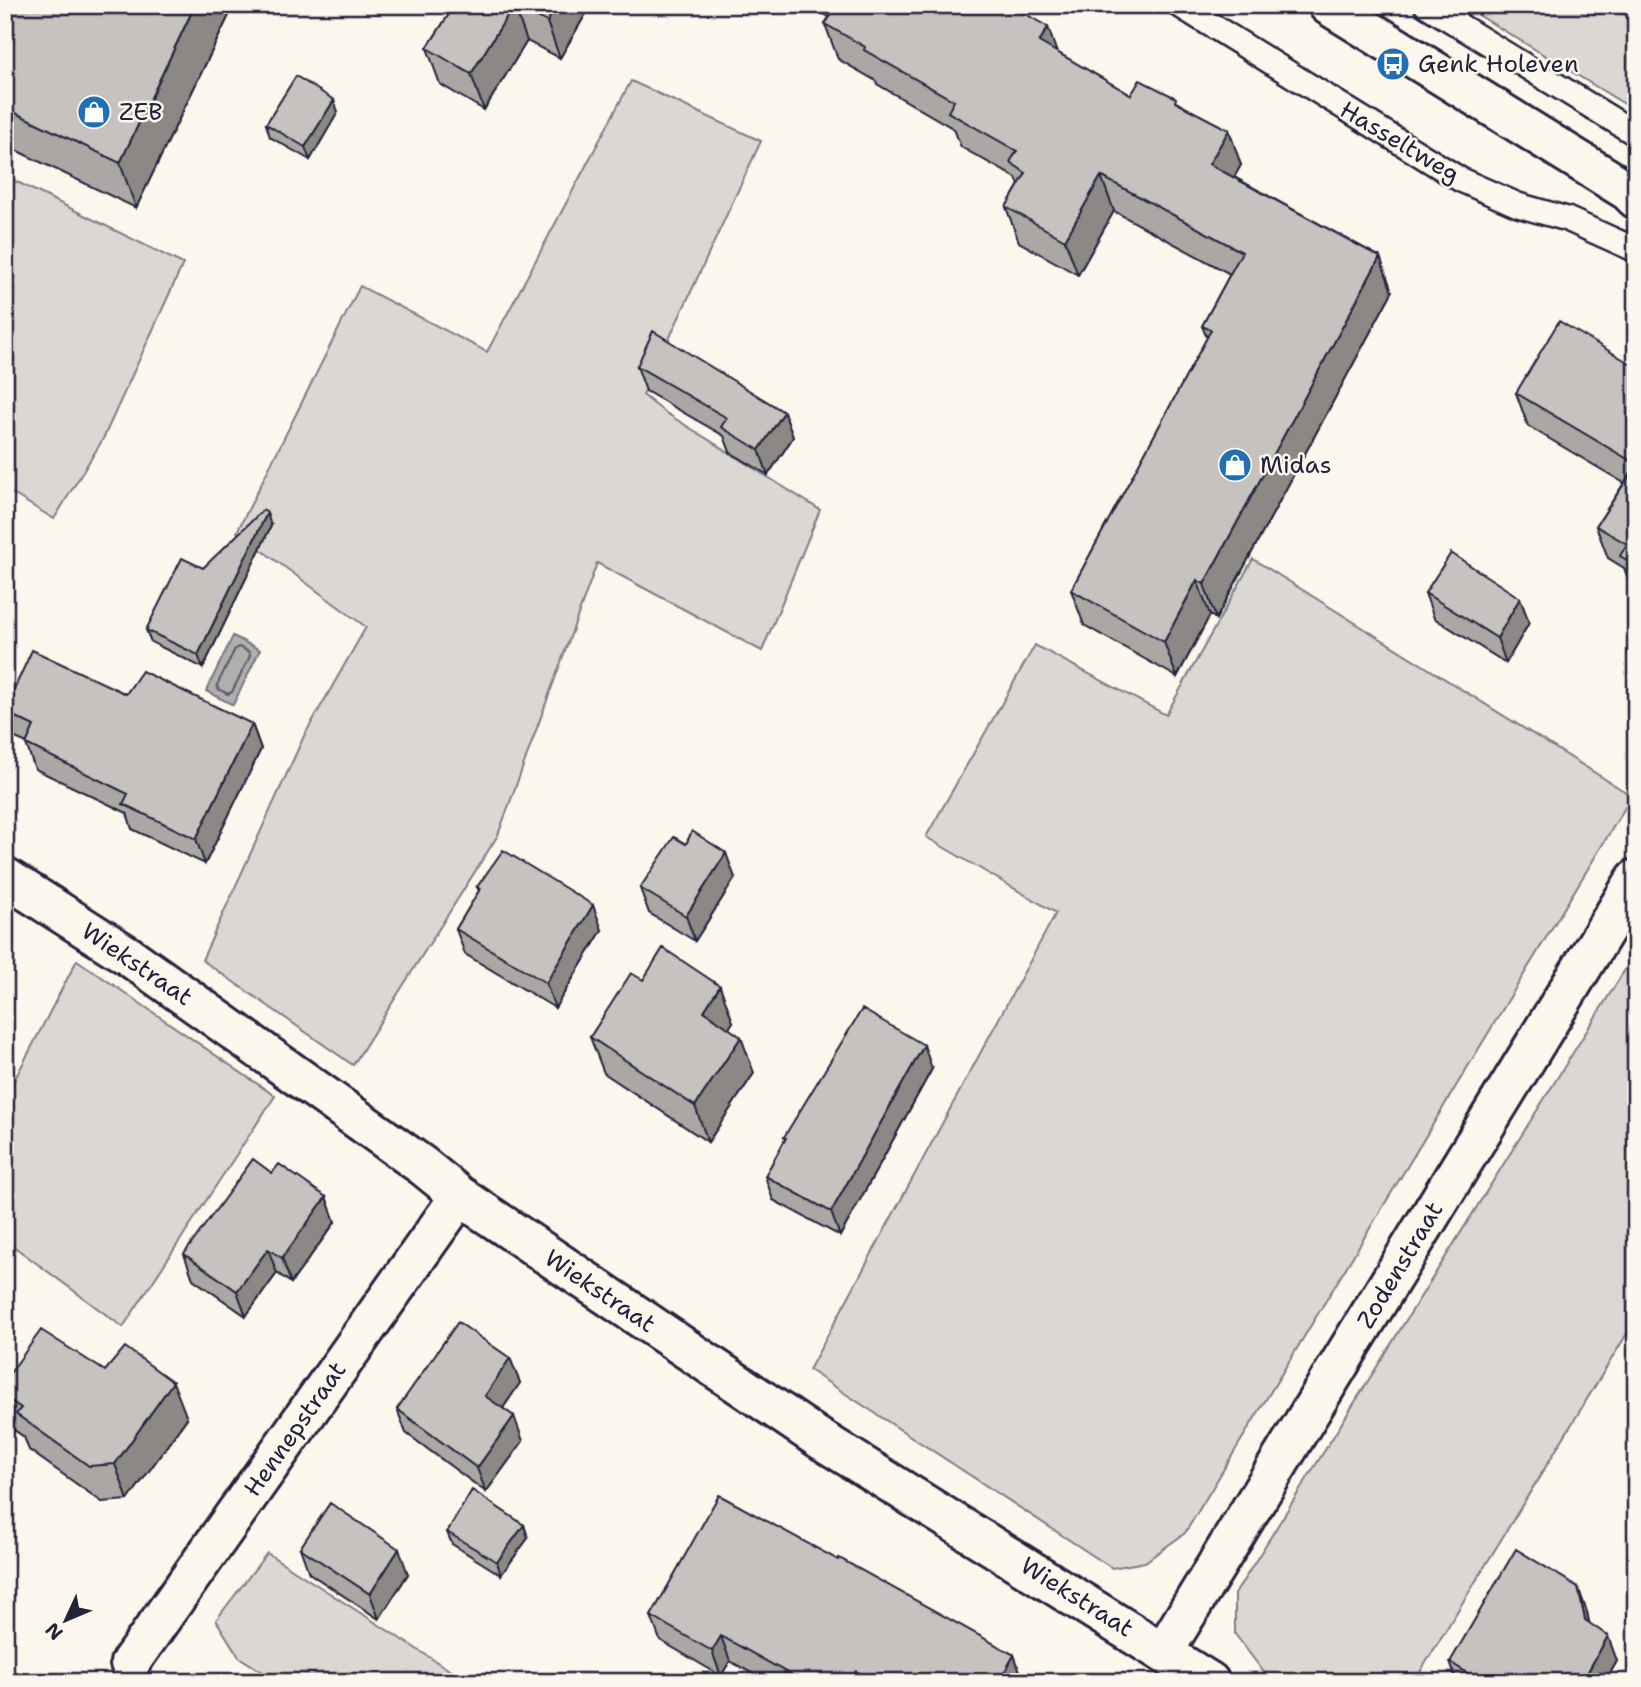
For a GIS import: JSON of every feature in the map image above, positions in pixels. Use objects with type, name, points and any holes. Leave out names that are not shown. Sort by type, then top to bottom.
[{"type":"street","points":[[1328,5],[1633,195]]},
{"type":"street","name":"Wiekstraat","points":[[5,877],[130,957],[423,1166],[460,1196],[820,1439],[1210,1682]]},
{"type":"street","name":"Zodenstraat","points":[[1164,1651],[1636,879]]},
{"type":"street","name":"Hennepstraat","points":[[130,1662],[460,1196]]},
{"type":"lane","name":"Hasseltweg","points":[[1179,5],[1461,180],[1518,205],[1567,219],[1636,250]]},
{"type":"lane","points":[[1426,5],[1636,134]]},
{"type":"shaded area","points":[[1462,5],[1608,5],[1636,22],[1636,111]]},
{"type":"shaded area","points":[[631,81],[761,141],[643,395],[663,411],[820,510],[762,651],[597,563],[498,835],[353,1065],[202,960],[304,736],[366,627],[237,532],[360,286],[487,352]]},
{"type":"shaded area","points":[[5,176],[183,264],[103,439],[54,519],[5,489]]},
{"type":"shaded area","points":[[1253,559],[1632,796],[1185,1533],[1145,1562],[1112,1568],[809,1370],[1056,913],[926,837],[1035,645],[1166,715]]},
{"type":"shaded area","points":[[1636,952],[1636,1319],[1414,1682],[1275,1682],[1269,1679],[1235,1634],[1235,1594]]},
{"type":"shaded area","points":[[77,960],[275,1096],[123,1327],[5,1240],[5,1098]]},
{"type":"shaded area","points":[[267,1553],[468,1682],[278,1682],[239,1657],[216,1620]]},
{"type":"water","points":[[233,636],[260,650],[233,705],[206,691]]},
{"type":"building","name":"ZEB","points":[[5,5],[195,5],[120,163],[5,108]]},
{"type":"building","points":[[455,5],[514,5],[471,74],[427,48]]},
{"type":"building","points":[[515,5],[557,5],[547,22]]},
{"type":"building","points":[[831,5],[1010,5],[1048,27],[1039,42],[1131,95],[1140,80],[1229,130],[1209,164],[1380,257],[1204,584],[1197,580],[1164,642],[1071,590],[1211,330],[1202,326],[1242,252],[1101,176],[1065,240],[1006,207],[1026,173],[1010,162],[1017,151],[948,112],[954,101],[864,50],[865,47],[825,24],[833,11],[829,9]]},
{"type":"building","points":[[296,76],[334,100],[305,147],[266,124]]},
{"type":"building","points":[[1559,321],[1636,367],[1636,464],[1516,393]]},
{"type":"building","points":[[653,331],[784,412],[759,450],[721,427],[727,418],[637,366]]},
{"type":"building","points":[[1636,466],[1636,565],[1620,556],[1627,544],[1596,526]]},
{"type":"building","points":[[263,510],[267,513],[198,655],[146,630],[182,558],[203,568]]},
{"type":"building","points":[[1451,553],[1520,598],[1497,638],[1425,593]]},
{"type":"building","points":[[32,650],[126,694],[142,671],[252,724],[196,839],[123,804],[128,794],[26,744],[34,726],[5,712],[5,709]]},
{"type":"building","points":[[692,831],[726,853],[686,916],[640,888],[674,837],[686,844]]},
{"type":"building","points":[[503,850],[593,905],[546,983],[456,929],[480,889],[477,887]]},
{"type":"building","points":[[663,948],[720,986],[704,1011],[741,1037],[695,1106],[590,1037],[631,973],[643,980]]},
{"type":"building","points":[[862,1009],[924,1045],[831,1212],[765,1176],[786,1138],[784,1137]]},
{"type":"building","points":[[253,1159],[272,1173],[279,1164],[326,1197],[282,1258],[268,1249],[237,1291],[184,1254]]},
{"type":"building","points":[[458,1322],[510,1358],[485,1396],[514,1416],[477,1468],[397,1409]]},
{"type":"building","points":[[41,1330],[105,1371],[125,1347],[173,1382],[115,1464],[89,1466],[16,1414],[21,1408],[5,1397],[5,1380]]},
{"type":"building","points":[[472,1490],[524,1525],[497,1562],[447,1532]]},
{"type":"building","points":[[719,1495],[1014,1655],[999,1682],[876,1682],[856,1671],[850,1682],[804,1682],[721,1636],[712,1651],[651,1616]]},
{"type":"building","points":[[330,1503],[399,1549],[370,1594],[300,1548]]},
{"type":"building","points":[[1516,1549],[1578,1587],[1585,1620],[1608,1636],[1582,1682],[1481,1682],[1450,1662]]},
{"type":"place","name":"Genk Holeven","points":[[1393,64]]},
{"type":"place","name":"ZEB","points":[[94,112]]},
{"type":"place","name":"Midas","points":[[1235,465]]}]
